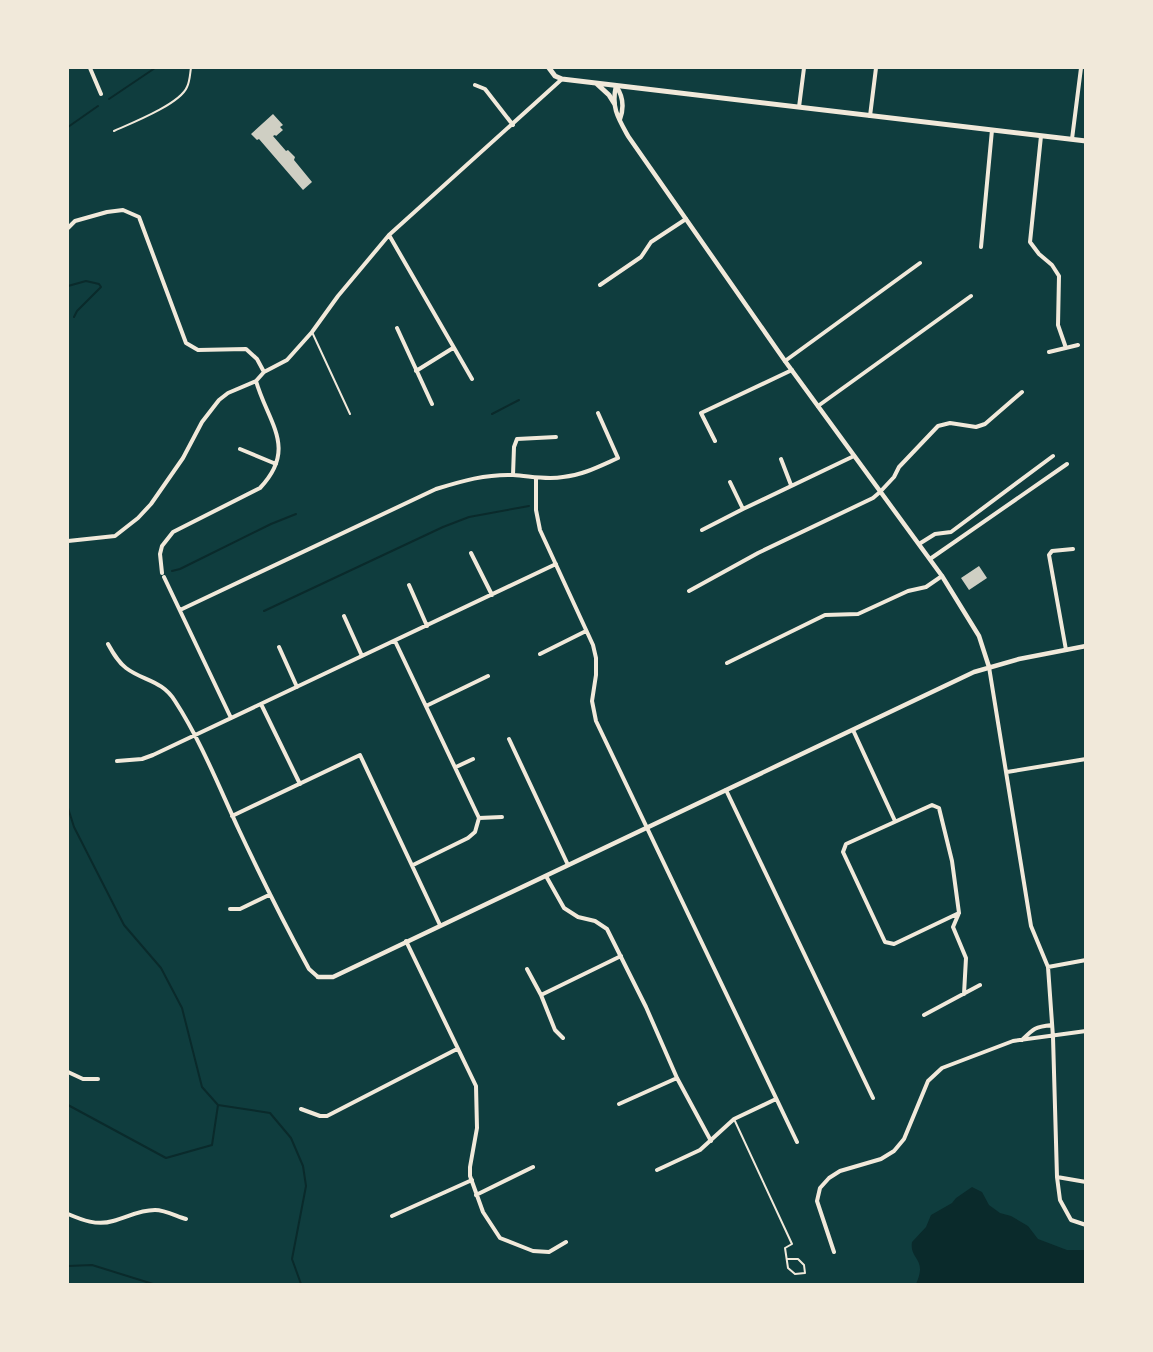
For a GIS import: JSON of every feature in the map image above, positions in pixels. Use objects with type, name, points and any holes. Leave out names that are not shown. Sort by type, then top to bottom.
[{"type":"main road","points":[[549,68],[555,76],[562,79],[1086,141]]},
{"type":"main road","points":[[596,83],[614,103]]},
{"type":"street","points":[[90,68],[101,94]]},
{"type":"street","points":[[799,108],[804,68]]},
{"type":"street","points":[[870,116],[876,68]]},
{"type":"street","points":[[1072,139],[1080,68]]},
{"type":"street","points":[[68,541],[115,536],[138,518],[151,504],[183,458],[202,422],[213,406],[228,393],[256,381],[264,372],[287,360],[312,332],[338,296],[389,235],[562,79]]},
{"type":"street","points":[[476,84],[485,89],[512,125]]},
{"type":"street","points":[[616,86],[615,113],[628,136],[792,370],[942,576],[979,636],[989,666],[1031,926],[1048,967],[1053,1037],[1057,1177],[1063,1207],[1071,1220],[1086,1225]]},
{"type":"street","points":[[616,86],[622,94],[620,119]]},
{"type":"street","points":[[981,247],[992,130]]},
{"type":"street","points":[[1041,136],[1030,242],[1039,254],[1052,265],[1059,276],[1058,325],[1066,348]]},
{"type":"street","points":[[68,228],[76,220],[107,212],[123,210],[139,217],[186,343],[198,350],[246,349],[257,359],[264,372]]},
{"type":"street","points":[[600,285],[641,257],[651,242],[686,219]]},
{"type":"street","points":[[389,235],[472,379]]},
{"type":"street","points":[[786,361],[920,262]]},
{"type":"street","points":[[818,406],[971,296]]},
{"type":"street","points":[[397,328],[432,404]]},
{"type":"street","points":[[1049,352],[1078,346]]},
{"type":"street","points":[[416,371],[453,348]]},
{"type":"street","points":[[715,441],[701,413],[792,370]]},
{"type":"street","points":[[231,718],[163,575],[160,554],[162,546],[172,532],[260,488],[270,477],[276,464],[279,446],[278,435],[256,381]]},
{"type":"street","points":[[689,590],[758,553],[872,498],[894,477],[899,467],[938,426],[950,423],[976,427],[985,424],[1022,392]]},
{"type":"street","points":[[180,610],[436,488],[476,477],[513,475],[536,478],[562,478],[582,474],[618,458],[598,413]]},
{"type":"street","points":[[513,475],[514,447],[517,439],[556,437]]},
{"type":"street","points":[[240,449],[276,464]]},
{"type":"street","points":[[702,530],[791,485],[854,456]]},
{"type":"street","points":[[918,544],[935,534],[951,532],[1053,456]]},
{"type":"street","points":[[781,459],[791,485]]},
{"type":"street","points":[[930,559],[1067,464]]},
{"type":"street","points":[[536,478],[536,510],[540,530],[596,658],[596,675],[592,701],[596,721],[797,1142]]},
{"type":"street","points":[[730,482],[742,509]]},
{"type":"street","points":[[1066,650],[1049,555],[1052,551],[1073,549]]},
{"type":"street","points":[[471,553],[492,595]]},
{"type":"street","points":[[117,761],[142,759],[153,755],[556,564]]},
{"type":"street","points":[[727,663],[825,615],[858,614],[908,591],[926,588],[942,576]]},
{"type":"street","points":[[409,585],[427,626]]},
{"type":"street","points":[[344,616],[362,656]]},
{"type":"street","points":[[540,654],[586,632]]},
{"type":"street","points":[[395,641],[479,818],[475,832],[468,838],[413,865]]},
{"type":"street","points":[[108,644],[124,667],[160,685],[170,694],[195,735],[269,895],[309,969],[318,977],[333,977],[974,672],[989,666],[1086,646]]},
{"type":"street","points":[[279,647],[297,687]]},
{"type":"street","points":[[426,706],[488,676]]},
{"type":"street","points":[[261,704],[300,784]]},
{"type":"street","points":[[853,730],[895,821]]},
{"type":"street","points":[[509,739],[568,865]]},
{"type":"street","points":[[232,816],[360,755],[440,925]]},
{"type":"street","points":[[456,767],[473,759]]},
{"type":"street","points":[[1007,772],[1086,759]]},
{"type":"street","points":[[726,790],[873,1098]]},
{"type":"street","points":[[959,913],[894,944],[885,942],[842,852],[846,844],[932,805],[939,808],[952,861],[959,913],[953,927],[966,958],[964,994]]},
{"type":"street","points":[[479,818],[502,817]]},
{"type":"street","points":[[546,876],[564,908],[578,916],[595,921],[607,929],[676,1078],[710,1141]]},
{"type":"street","points":[[230,908],[240,909],[269,895]]},
{"type":"street","points":[[406,942],[476,1086],[478,1128],[470,1164],[476,1195],[483,1212],[500,1238],[533,1251],[549,1252],[566,1242]]},
{"type":"street","points":[[540,995],[621,956]]},
{"type":"street","points":[[1048,967],[1086,960]]},
{"type":"street","points":[[527,969],[554,1030],[564,1038]]},
{"type":"street","points":[[924,1016],[980,986]]},
{"type":"street","points":[[1022,1040],[1036,1027],[1052,1025]]},
{"type":"street","points":[[834,1252],[817,1201],[820,1188],[829,1178],[840,1172],[881,1159],[894,1151],[904,1139],[928,1081],[942,1068],[1013,1041],[1086,1031]]},
{"type":"street","points":[[301,1109],[320,1116],[327,1116],[457,1049]]},
{"type":"street","points":[[68,1072],[83,1079],[98,1078]]},
{"type":"street","points":[[619,1104],[676,1078]]},
{"type":"street","points":[[657,1170],[700,1150],[734,1119],[776,1099]]},
{"type":"street","points":[[476,1195],[533,1167]]},
{"type":"street","points":[[1057,1177],[1086,1182]]},
{"type":"street","points":[[392,1216],[472,1180]]},
{"type":"street","points":[[68,1214],[83,1220],[99,1223],[112,1222],[139,1211],[157,1210],[186,1219]]},
{"type":"lane","points":[[114,130],[150,115],[181,95],[187,87],[191,68]]},
{"type":"lane","points":[[312,332],[350,414]]},
{"type":"lane","points":[[734,1119],[792,1244],[785,1248],[788,1268],[795,1274],[805,1273],[804,1265],[798,1259],[787,1259]]},
{"type":"water","points":[[972,1187],[982,1192],[989,1205],[1000,1213],[1011,1216],[1028,1226],[1038,1239],[1067,1250],[1085,1250],[1085,1284],[916,1284],[920,1269],[913,1252],[912,1242],[926,1227],[931,1215],[952,1203]]},
{"type":"building","points":[[273,114],[283,125],[280,127],[283,130],[276,136],[273,136],[286,151],[288,150],[295,157],[294,160],[312,182],[303,190],[259,139],[257,140],[251,134]]},
{"type":"building","points":[[979,566],[987,578],[969,590],[961,578]]},
{"type":"waterway","points":[[109,99],[155,68]]},
{"type":"waterway","points":[[68,127],[98,106]]},
{"type":"waterway","points":[[68,286],[86,281],[99,284],[101,287],[77,311],[74,317]]},
{"type":"waterway","points":[[492,414],[519,400]]},
{"type":"waterway","points":[[264,611],[443,527],[469,517],[529,506]]},
{"type":"waterway","points":[[172,571],[180,569],[271,524],[296,514]]},
{"type":"waterway","points":[[68,808],[74,827],[124,925],[161,968],[182,1008],[202,1087],[218,1105],[270,1113],[291,1138],[303,1166],[306,1186],[292,1259],[301,1284]]},
{"type":"waterway","points":[[68,1105],[166,1158],[212,1145],[218,1105]]},
{"type":"waterway","points":[[68,1266],[92,1265],[153,1284]]}]
